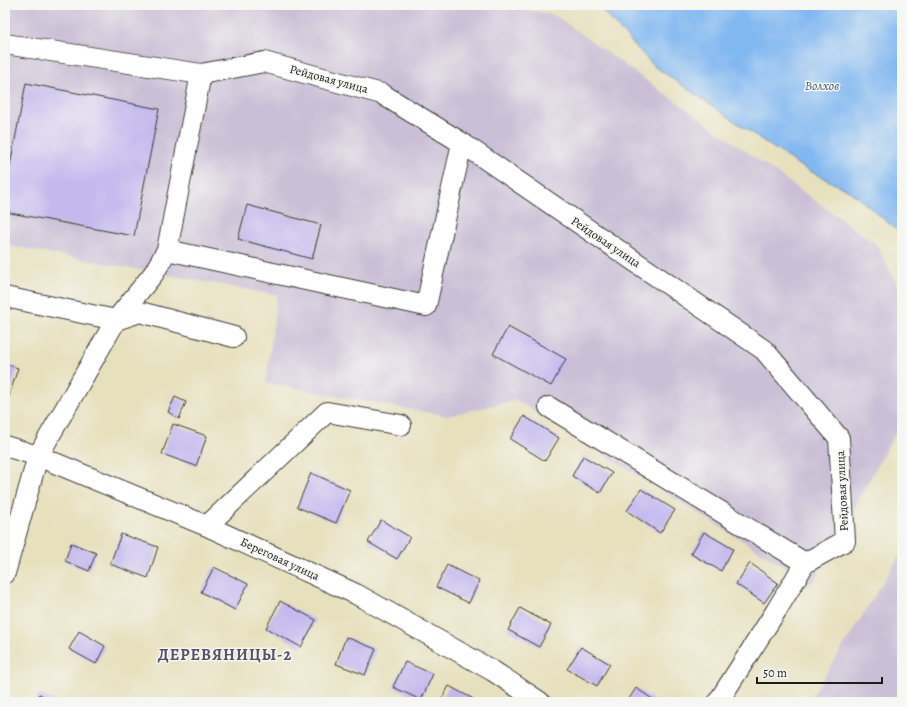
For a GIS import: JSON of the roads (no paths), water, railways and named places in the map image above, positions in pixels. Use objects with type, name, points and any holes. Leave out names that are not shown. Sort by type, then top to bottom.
[{"type":"street","name":"Рейдовая улица","points":[[5,44],[201,74],[264,62],[382,94],[462,143],[764,350],[839,438],[845,541],[805,563]]},
{"type":"street","points":[[5,573],[38,456],[116,320],[154,273],[167,250],[201,74]]},
{"type":"street","points":[[167,250],[426,306],[462,143]]},
{"type":"street","points":[[5,297],[116,320],[140,312],[234,337]]},
{"type":"street","points":[[549,407],[805,563],[718,702]]},
{"type":"street","points":[[207,526],[327,412],[402,425]]},
{"type":"street","name":"Береговая улица","points":[[5,446],[38,456],[207,526],[356,594],[493,671],[540,702]]},
{"type":"water","name":"Волхов","points":[[597,5],[902,5],[902,234],[851,192],[800,166],[654,66]]},
{"type":"district","name":"ДЕРЕВЯНИЦЫ-2","points":[[225,654]]}]
